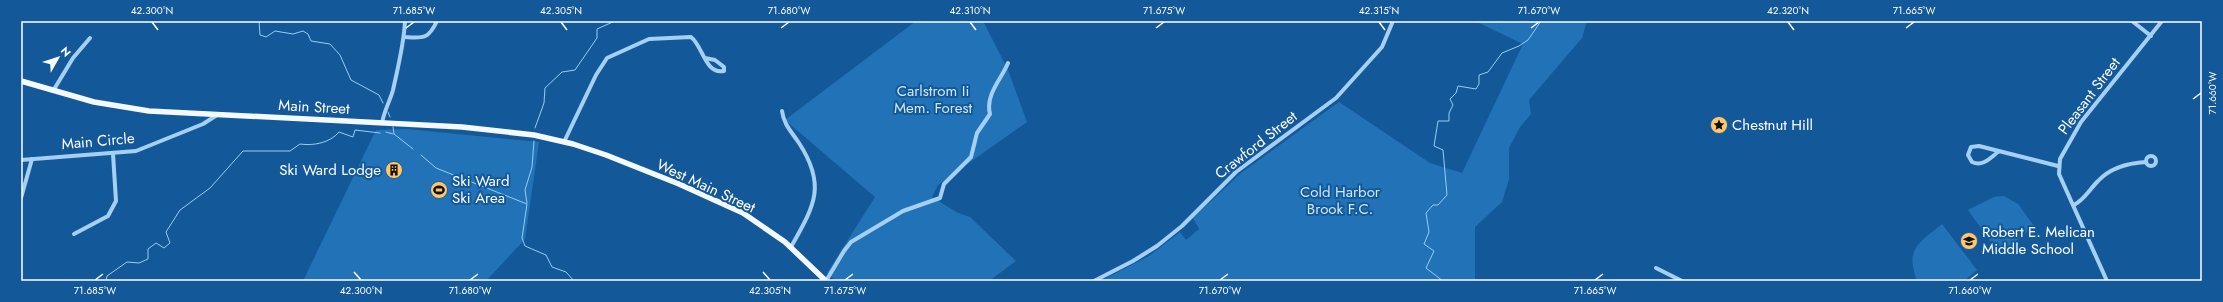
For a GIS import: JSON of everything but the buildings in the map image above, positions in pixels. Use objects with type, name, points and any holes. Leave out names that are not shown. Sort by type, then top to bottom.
[{"type":"main road","name":"Main Street","points":[[21,81],[53,91],[113,106],[149,111],[492,130],[534,135],[564,142],[606,155]]},
{"type":"main road","name":"West Main Street","points":[[606,155],[727,205],[754,220],[791,247],[826,281]]},
{"type":"street","points":[[382,123],[393,89],[404,37],[405,21]]},
{"type":"street","points":[[404,37],[426,36],[430,34],[437,21]]},
{"type":"street","name":"Crawford Street","points":[[1094,281],[1142,256],[1162,243],[1178,230],[1242,168],[1336,98],[1382,47],[1392,21]]},
{"type":"street","points":[[2132,21],[2151,36]]},
{"type":"street","name":"Pleasant Street","points":[[2058,166],[2063,152],[2081,122],[2162,21]]},
{"type":"street","points":[[564,142],[596,75],[607,58],[649,39],[691,37],[699,45],[705,58],[708,64],[715,71],[724,72],[724,67],[720,64],[705,58]]},
{"type":"street","points":[[53,91],[73,58],[90,38]]},
{"type":"street","points":[[826,281],[851,242],[903,211],[940,198],[944,184],[971,157],[976,133],[990,114],[988,98],[1008,63]]},
{"type":"street","points":[[782,111],[784,124],[798,142],[809,163],[816,189],[811,208],[791,247]]},
{"type":"street","name":"Main Circle","points":[[21,160],[113,154],[142,150],[203,124],[218,115]]},
{"type":"street","points":[[1998,152],[1982,164],[1972,162],[1968,155],[1969,150],[1976,145],[1998,152],[2058,166],[2061,179],[2107,281]]},
{"type":"street","points":[[74,234],[108,216],[116,201],[117,186],[113,154]]},
{"type":"street","points":[[21,198],[32,159]]},
{"type":"street","points":[[2074,206],[2081,202],[2098,181],[2114,170],[2124,164],[2146,162]]},
{"type":"street","points":[[1656,268],[1682,281]]},
{"type":"green space","name":"Carlstrom Ii Mem. Forest","points":[[916,21],[983,21],[1008,70],[1027,122],[938,185],[932,197],[958,213],[970,217],[1016,261],[989,281],[836,281],[827,273],[875,197],[785,120]]},
{"type":"green space","name":"Cold Harbor Brook F.C.","points":[[1475,21],[1587,21],[1582,38],[1529,100],[1531,114],[1520,127],[1509,148],[1509,179],[1502,202],[1475,227],[1475,281],[1101,281],[1149,256],[1180,232],[1186,240],[1199,229],[1193,218],[1241,173],[1339,102],[1430,163],[1462,173],[1523,44]]},
{"type":"green space","name":"Ski Ward Ski Area","points":[[407,129],[539,142],[525,239],[486,281],[303,281],[376,130]]},
{"type":"green space","points":[[2004,196],[2018,204],[2034,226],[2000,255],[1968,210],[1994,197]]},
{"type":"green space","points":[[1942,224],[1977,270],[1964,281],[1917,281],[1912,261],[1913,254],[1920,242]]},
{"type":"waterway","points":[[259,21],[260,35],[266,37],[275,31],[293,34],[303,31],[308,34],[311,41],[330,44],[340,55],[351,80],[379,95],[383,103]]},
{"type":"waterway","points":[[535,128],[544,103],[545,88],[562,72],[575,70],[597,38],[597,29],[615,21]]},
{"type":"waterway","points":[[1443,281],[1426,268],[1434,251],[1424,244],[1429,232],[1426,213],[1433,205],[1438,205],[1447,195],[1443,150],[1434,146],[1438,121],[1449,121],[1449,113],[1453,105],[1450,99],[1456,93],[1458,86],[1476,89],[1479,84],[1479,75],[1488,72],[1502,53],[1519,46],[1528,40],[1541,21]]},
{"type":"waterway","points":[[388,112],[390,117]]},
{"type":"waterway","points":[[393,127],[394,134],[413,149]]},
{"type":"waterway","points":[[106,281],[107,276],[127,262],[139,263],[148,259],[148,249],[156,243],[164,248],[170,243],[166,232],[180,210],[210,188],[243,151],[290,151],[300,144],[310,145],[321,143],[331,139],[339,132],[353,137],[355,130],[380,133]]},
{"type":"waterway","points":[[386,132],[393,134]]},
{"type":"waterway","points":[[527,203],[525,190],[532,167],[534,141]]},
{"type":"waterway","points":[[421,155],[436,168],[527,204],[522,238],[525,246],[546,255],[552,267],[566,272],[574,281]]},
{"type":"place","name":"Chestnut Hill","points":[[1719,125]]},
{"type":"place","name":"Ski Ward Lodge","points":[[394,170]]},
{"type":"place","name":"Ski Ward Ski Area","points":[[439,190]]},
{"type":"place","name":"Robert E. Melican Middle School","points":[[1969,241]]}]
